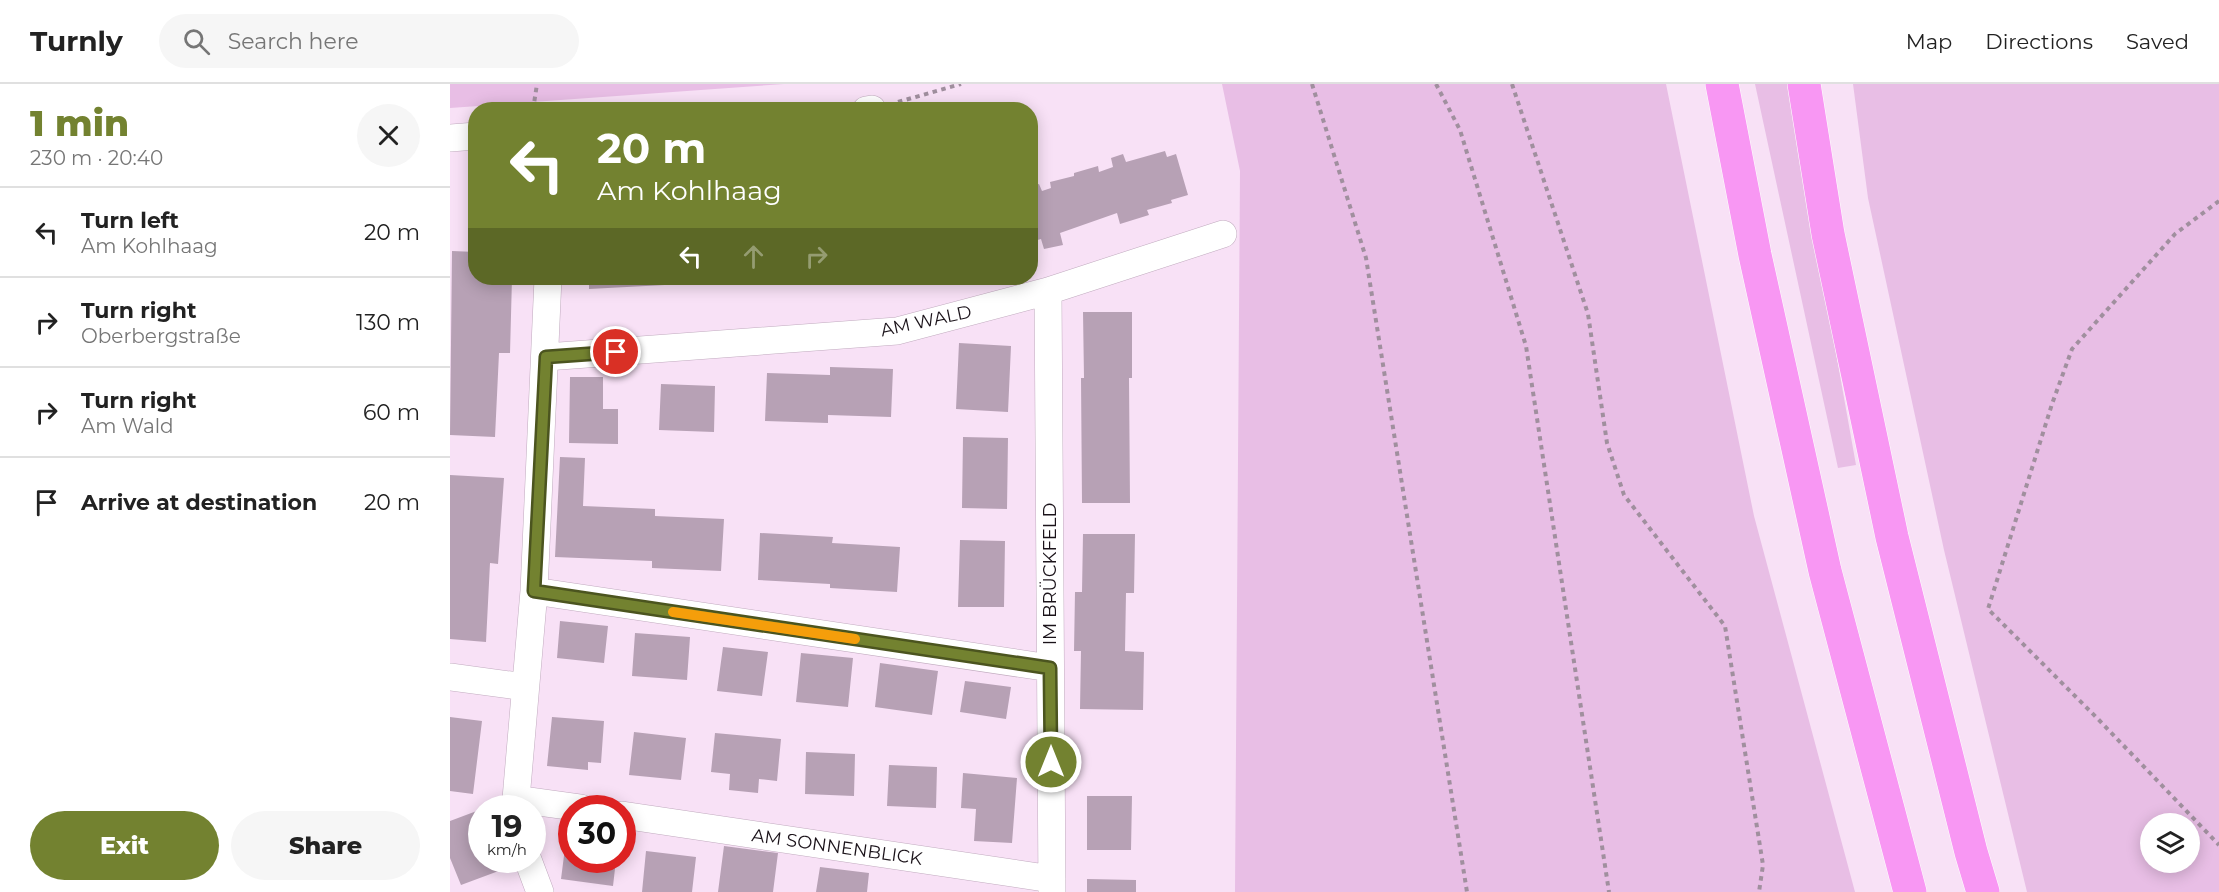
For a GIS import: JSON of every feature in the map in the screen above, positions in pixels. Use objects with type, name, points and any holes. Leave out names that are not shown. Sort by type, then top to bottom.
[{"type":"highway","points":[[1722,84],[1755,255],[1825,571],[1910,892]]},
{"type":"highway","points":[[1804,84],[1828,234],[1892,537],[1983,892]]},
{"type":"street","points":[[450,138],[468,137]]},
{"type":"street","name":"AM WALD","points":[[546,357],[897,331],[1048,291],[1223,234]]},
{"type":"street","points":[[518,795],[534,591],[548,285]]},
{"type":"street","name":"IM BRÜCKFELD","points":[[1048,291],[1052,885]]},
{"type":"street","points":[[534,591],[1050,668]]},
{"type":"street","points":[[450,677],[525,687]]},
{"type":"street","name":"AM SONNENBLICK","points":[[636,817],[1052,885]]},
{"type":"street","points":[[533,873],[540,892]]},
{"type":"path","points":[[534,102],[537,84]]},
{"type":"path","points":[[897,102],[961,84]]},
{"type":"path","points":[[1312,84],[1366,258],[1467,892]]},
{"type":"path","points":[[1436,84],[1460,130],[1526,346],[1609,892]]},
{"type":"path","points":[[1512,84],[1588,314],[1607,443],[1624,495],[1725,626],[1763,865],[1759,892]]},
{"type":"path","points":[[2219,201],[2175,234],[2072,349],[2052,404],[1988,609],[2219,845]]},
{"type":"shaded area","points":[[450,84],[784,84],[534,102],[468,102],[468,107],[450,108]]},
{"type":"shaded area","points":[[1222,84],[1666,84],[1754,516],[1855,892],[1235,892],[1240,171]]},
{"type":"shaded area","points":[[1755,84],[1788,84],[1856,465],[1838,468]]},
{"type":"shaded area","points":[[1853,84],[2219,84],[2219,892],[2027,892],[1944,550],[1868,198]]},
{"type":"building","points":[[1165,151],[1167,157],[1176,154],[1188,195],[1171,200],[1172,203],[1147,210],[1149,215],[1120,224],[1117,213],[1060,233],[1063,245],[1044,249],[1041,239],[1038,240],[1038,184],[1042,191],[1051,188],[1050,182],[1074,176],[1074,173],[1098,166],[1099,172],[1113,167],[1111,158],[1123,154],[1126,162]]},
{"type":"building","points":[[452,251],[468,252],[468,285],[512,285],[510,353],[499,353],[495,437],[450,435]]},
{"type":"building","points":[[589,285],[664,285],[589,289]]},
{"type":"building","points":[[1083,312],[1132,312],[1132,378],[1129,378],[1130,503],[1082,503]]},
{"type":"building","points":[[959,343],[1011,346],[1008,412],[956,409]]},
{"type":"building","points":[[830,367],[893,369],[891,417],[828,415],[828,423],[765,421],[767,373],[830,375]]},
{"type":"building","points":[[570,377],[603,377],[603,409],[618,409],[618,444],[569,443]]},
{"type":"building","points":[[661,384],[715,386],[714,432],[659,430]]},
{"type":"building","points":[[963,437],[1008,438],[1007,509],[962,508]]},
{"type":"building","points":[[560,457],[585,458],[583,506],[655,509],[655,516],[724,519],[721,571],[652,568],[652,561],[555,557]]},
{"type":"building","points":[[450,475],[504,478],[498,564],[490,563],[486,642],[450,639]]},
{"type":"building","points":[[760,533],[833,537],[832,543],[900,547],[897,592],[830,588],[830,584],[758,580]]},
{"type":"building","points":[[1083,534],[1135,534],[1134,593],[1126,593],[1125,651],[1144,652],[1143,710],[1080,709],[1081,651],[1074,651],[1075,592],[1082,592]]},
{"type":"building","points":[[960,540],[1005,541],[1004,607],[958,607]]},
{"type":"building","points":[[560,621],[608,626],[604,663],[557,658]]},
{"type":"building","points":[[635,633],[690,637],[687,680],[632,676]]},
{"type":"building","points":[[723,647],[768,652],[762,696],[717,691]]},
{"type":"building","points":[[801,653],[853,658],[848,707],[796,702]]},
{"type":"building","points":[[880,663],[938,671],[932,715],[875,707]]},
{"type":"building","points":[[965,681],[1011,687],[1006,719],[960,712]]},
{"type":"building","points":[[450,717],[482,721],[473,794],[450,791]]},
{"type":"building","points":[[552,717],[604,721],[601,763],[588,762],[588,770],[547,766]]},
{"type":"building","points":[[634,732],[686,738],[681,780],[629,775]]},
{"type":"building","points":[[715,733],[781,739],[777,781],[759,779],[758,793],[729,790],[730,774],[711,772]]},
{"type":"building","points":[[806,752],[855,754],[854,796],[805,794]]},
{"type":"building","points":[[889,765],[937,767],[936,808],[887,806]]},
{"type":"building","points":[[963,773],[1017,778],[1012,843],[974,841],[976,809],[961,808]]},
{"type":"building","points":[[1087,796],[1132,796],[1131,850],[1087,850]]},
{"type":"building","points":[[468,814],[468,873],[493,873],[461,885],[450,858],[450,821]]},
{"type":"building","points":[[724,846],[778,853],[773,892],[718,892]]},
{"type":"building","points":[[646,851],[696,857],[692,892],[642,892]]},
{"type":"building","points":[[820,867],[869,873],[867,892],[816,892]]},
{"type":"building","points":[[562,873],[614,873],[613,886],[561,879]]},
{"type":"building","points":[[1087,879],[1136,880],[1136,892],[1087,892]]},
{"type":"slow traffic","points":[[673,612],[855,639]]},
{"type":"route","points":[[616,352],[546,357],[534,591],[1050,668],[1051,762]]}]
